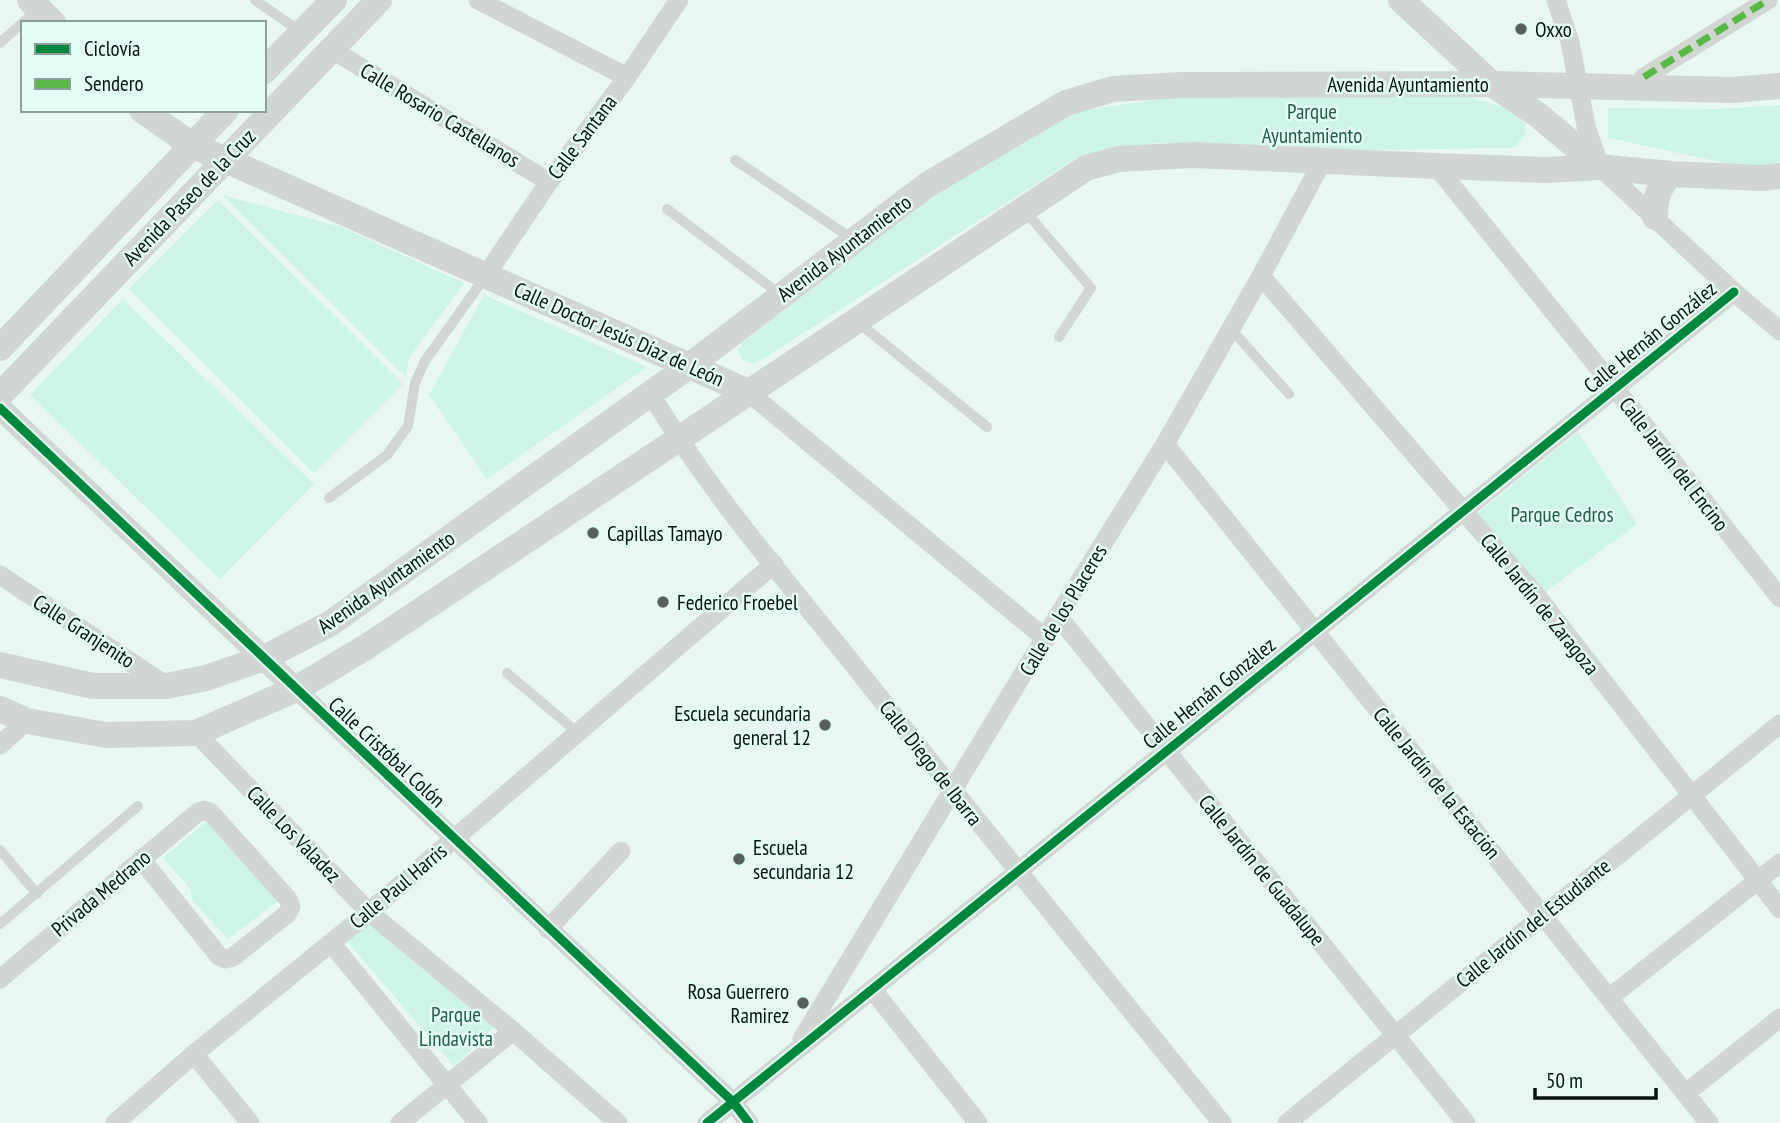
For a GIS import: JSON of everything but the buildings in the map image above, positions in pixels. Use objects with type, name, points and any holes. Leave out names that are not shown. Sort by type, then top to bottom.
[{"type":"main road","points":[[266,69],[334,0]]},
{"type":"main road","name":"Avenida Paseo de la Cruz","points":[[0,395],[379,0]]},
{"type":"main road","points":[[1401,0],[1492,84],[1538,115],[1600,167]]},
{"type":"main road","name":"Avenida Ayuntamiento","points":[[0,665],[93,685],[167,686],[206,678],[264,658],[331,623],[651,394],[927,185],[1066,103],[1113,89],[1182,85],[1492,84],[1732,90],[1780,86]]},
{"type":"main road","name":"Calle Doctor Jesús Díaz de León","points":[[145,112],[192,145],[748,392]]},
{"type":"main road","name":"Avenida Paseo de la Cruz","points":[[0,348],[224,112]]},
{"type":"main road","name":"Avenida Ayuntamiento","points":[[0,709],[27,720],[106,735],[196,733],[296,689],[366,647],[1086,168],[1119,159],[1193,155],[1546,170],[1600,167],[1671,174],[1762,178],[1780,176]]},
{"type":"main road","points":[[1655,217],[1655,200],[1660,186],[1671,174]]},
{"type":"street","points":[[478,0],[627,77]]},
{"type":"street","name":"Calle Santana","points":[[486,275],[679,0]]},
{"type":"street","points":[[1556,0],[1570,42],[1586,126],[1600,167],[1734,292],[1780,331]]},
{"type":"street","points":[[1644,77],[1768,0]]},
{"type":"street","name":"Calle Rosario Castellanos","points":[[331,49],[549,182]]},
{"type":"street","name":"Calle de los Placeres","points":[[794,1052],[1165,443],[1261,276],[1322,162]]},
{"type":"street","name":"Calle Jardín del Encino","points":[[1436,166],[1780,598]]},
{"type":"street","name":"Calle Jardín de Zaragoza","points":[[1261,276],[1540,600],[1780,909]]},
{"type":"street","name":"Calle Hernán González","points":[[707,1123],[1734,292]]},
{"type":"street","name":"Calle Doctor Jesús Díaz de León","points":[[748,392],[1046,639]]},
{"type":"street","name":"Calle Diego de Ibarra","points":[[651,394],[677,438],[774,564],[953,791],[1222,1123]]},
{"type":"street","name":"Calle Cristóbal Colón","points":[[0,408],[733,1102],[749,1123]]},
{"type":"street","name":"Calle Jardín de la Estación","points":[[1165,443],[1709,1123]]},
{"type":"street","name":"Calle Paul Harris","points":[[115,1123],[194,1054],[369,912],[774,564]]},
{"type":"street","name":"Calle Granjenito","points":[[0,575],[167,686]]},
{"type":"street","name":"Calle Jardín de Guadalupe","points":[[1058,616],[1466,1123]]},
{"type":"street","points":[[0,745],[27,720]]},
{"type":"street","name":"Calle Jardín del Estudiante","points":[[1287,1123],[1780,724]]},
{"type":"street","name":"Calle Los Valadez","points":[[196,733],[369,912],[513,1031],[618,1123]]},
{"type":"street","name":"Privada Medrano","points":[[0,979],[141,859],[204,810],[211,813],[288,900],[291,907],[287,914],[233,957],[225,959],[219,956],[141,859]]},
{"type":"street","points":[[548,929],[621,852]]},
{"type":"street","points":[[1609,998],[1780,863]]},
{"type":"street","points":[[331,943],[478,1123]]},
{"type":"street","points":[[872,989],[978,1123]]},
{"type":"street","points":[[1686,1093],[1780,1018]]},
{"type":"street","points":[[400,1123],[513,1031]]},
{"type":"street","points":[[194,1054],[250,1123]]},
{"type":"lane","points":[[255,0],[302,33]]},
{"type":"lane","points":[[27,21],[41,10]]},
{"type":"lane","points":[[0,43],[21,26]]},
{"type":"lane","points":[[735,160],[855,240]]},
{"type":"lane","points":[[667,209],[782,295]]},
{"type":"lane","points":[[1023,209],[1091,288],[1059,337]]},
{"type":"lane","points":[[329,498],[387,455],[408,426],[415,383],[425,361],[486,275]]},
{"type":"lane","points":[[856,320],[987,427]]},
{"type":"lane","points":[[1231,329],[1289,394]]},
{"type":"lane","points":[[508,673],[577,732]]},
{"type":"lane","points":[[0,924],[138,806]]},
{"type":"lane","points":[[0,850],[37,894]]},
{"type":"green space","name":"Parque Ayuntamiento","points":[[1187,95],[1462,95],[1509,109],[1525,123],[1526,133],[1515,147],[1506,148],[1312,151],[1238,144],[1154,143],[1078,157],[766,357],[754,364],[743,360],[738,350],[744,341],[947,186],[1073,112]]},
{"type":"green space","points":[[1780,105],[1780,168],[1744,167],[1608,138],[1608,108],[1715,109]]},
{"type":"green space","points":[[222,195],[341,227],[464,283],[409,358],[406,377]]},
{"type":"green space","points":[[218,200],[403,384],[314,473],[129,289]]},
{"type":"green space","points":[[484,295],[647,367],[487,479],[429,395]]},
{"type":"green space","points":[[123,299],[314,484],[220,579],[30,395]]},
{"type":"green space","name":"Parque Cedros","points":[[1578,432],[1637,524],[1543,594],[1478,513]]},
{"type":"green space","points":[[208,820],[278,901],[228,939],[192,900],[191,890],[163,858]]},
{"type":"green space","name":"Parque Lindavista","points":[[370,917],[497,1025],[454,1066],[346,940]]},
{"type":"marked path","points":[[1644,77],[1768,0]]},
{"type":"cycle path","points":[[707,1123],[1734,292]]},
{"type":"cycle path","points":[[0,408],[733,1102],[749,1123]]},
{"type":"place","name":"Oxxo","points":[[1521,29]]},
{"type":"place","name":"Capillas Tamayo","points":[[593,533]]},
{"type":"place","name":"Federico Froebel","points":[[663,602]]},
{"type":"place","name":"Escuela secundaria general 12","points":[[825,725]]},
{"type":"place","name":"Escuela secundaria 12","points":[[739,859]]},
{"type":"place","name":"Rosa Guerrero Ramirez","points":[[803,1003]]}]
